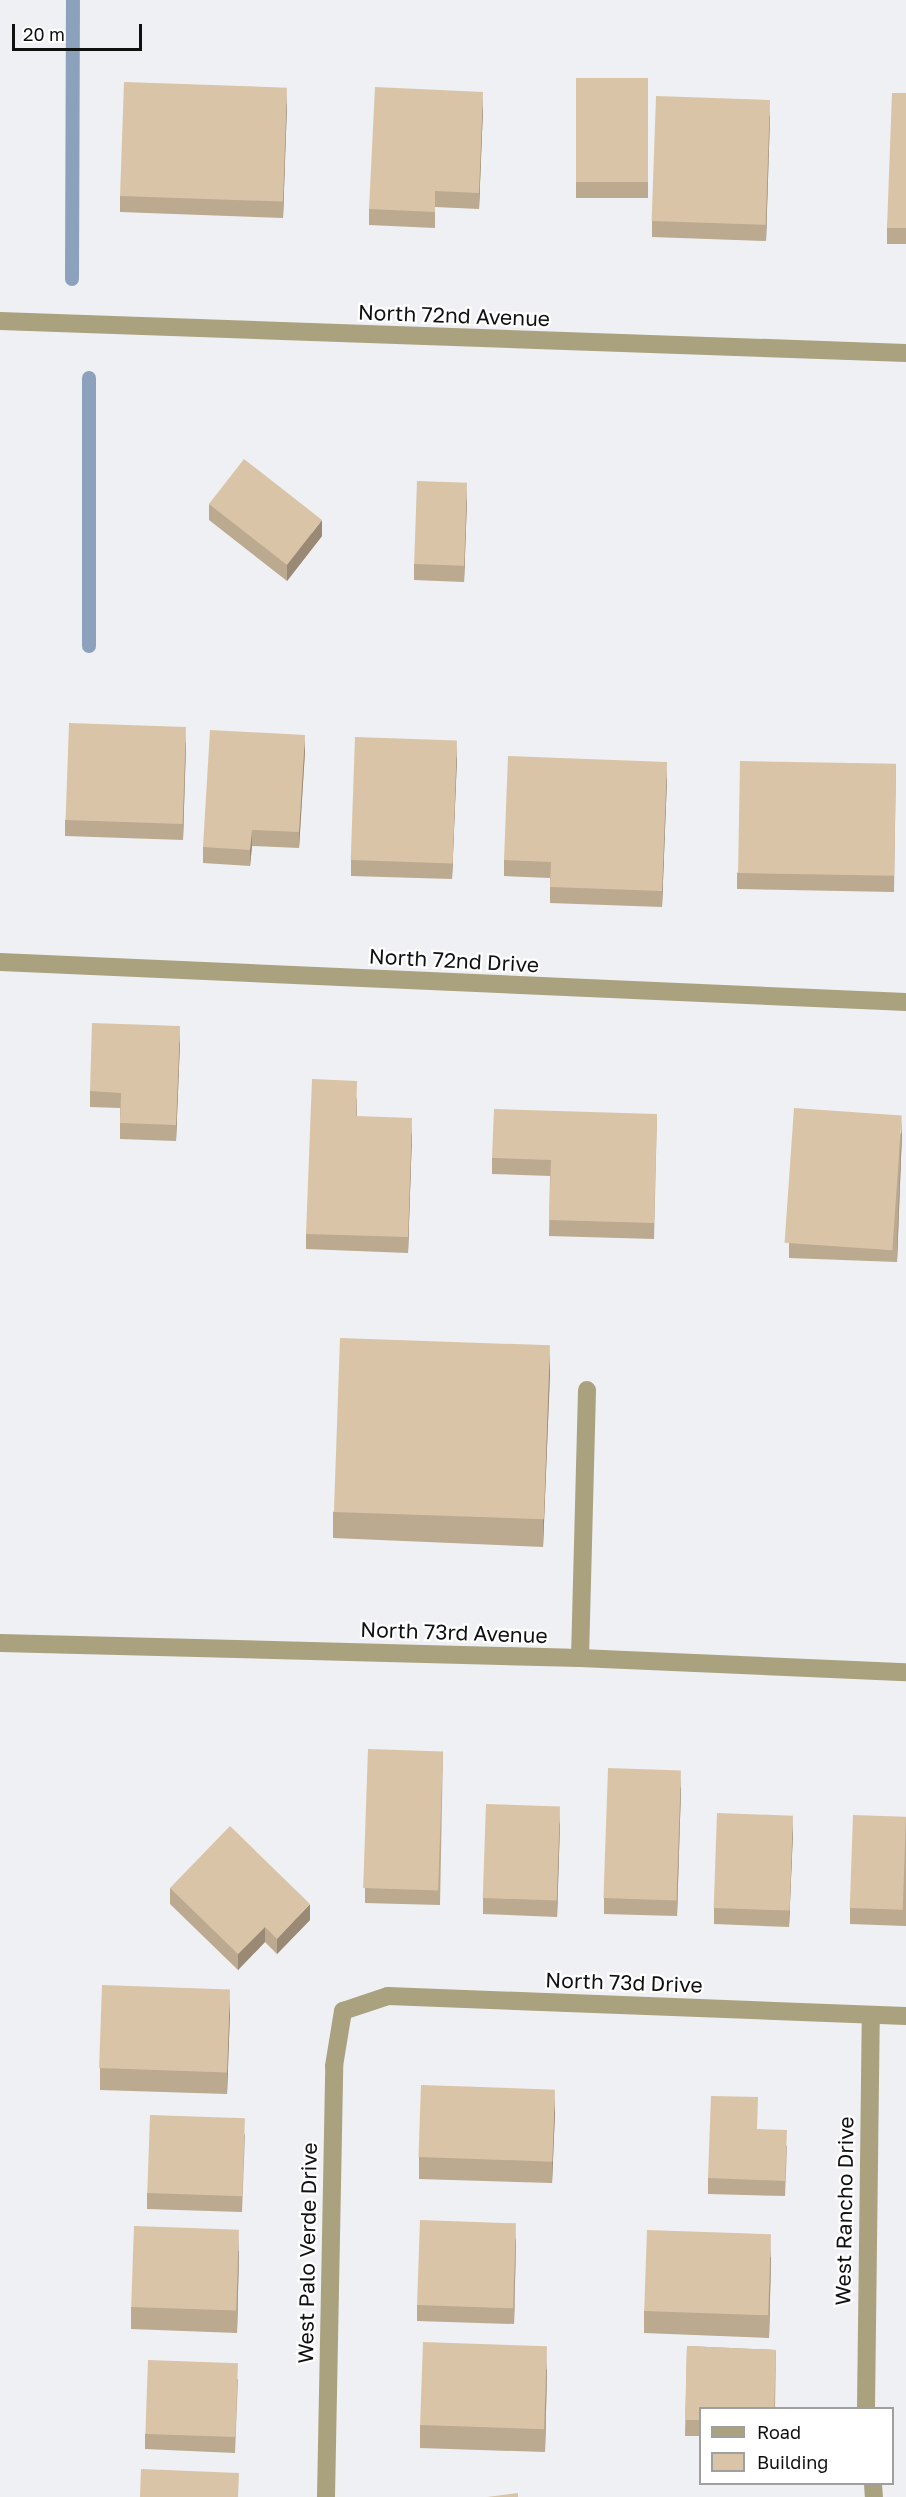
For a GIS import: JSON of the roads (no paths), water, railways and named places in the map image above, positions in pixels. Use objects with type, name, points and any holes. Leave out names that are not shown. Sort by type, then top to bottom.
[{"type":"street","name":"North 72nd Avenue","points":[[0,321],[906,353]]},
{"type":"street","name":"North 72nd Drive","points":[[0,962],[906,1002]]},
{"type":"street","points":[[579,1658],[587,1390]]},
{"type":"street","name":"North 73rd Avenue","points":[[0,1643],[579,1658],[906,1672]]},
{"type":"street","name":"North 73d Drive","points":[[343,2011],[388,1996],[906,2016]]},
{"type":"street","name":"West Palo Verde Drive","points":[[326,2497],[334,2066],[343,2011]]},
{"type":"street","name":"West Rancho Drive","points":[[866,2407],[871,2014]]},
{"type":"waterway","points":[[72,279],[73,0]]},
{"type":"waterway","points":[[89,378],[89,646]]}]
